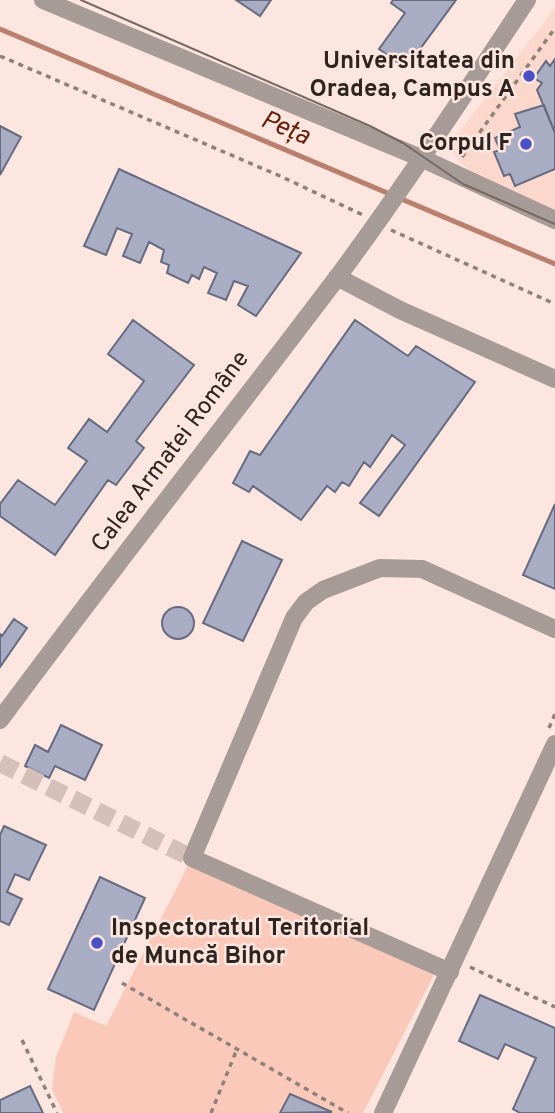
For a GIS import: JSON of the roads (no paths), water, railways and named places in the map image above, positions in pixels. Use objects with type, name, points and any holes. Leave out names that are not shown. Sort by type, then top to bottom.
[{"type":"street","points":[[43,0],[417,164],[555,220]]},
{"type":"street","name":"Calea Armatei Române","points":[[0,720],[337,277],[527,0]]},
{"type":"street","points":[[337,277],[400,310],[555,379]]},
{"type":"street","points":[[453,966],[192,858],[294,618],[306,602],[323,590],[380,568],[422,569],[555,629]]},
{"type":"street","points":[[383,1113],[555,744]]},
{"type":"waterway","name":"Peța","points":[[0,29],[555,264]]},
{"type":"tunnel","points":[[0,763],[192,858]]},
{"type":"tram line","points":[[81,0],[370,126],[403,143],[463,184],[555,224]]},
{"type":"place","name":"Universitatea din Oradea, Campus A","points":[[529,76]]},
{"type":"place","name":"Corpul F","points":[[526,144]]},
{"type":"place","name":"Inspectoratul Teritorial de Muncă Bihor","points":[[97,943]]}]
